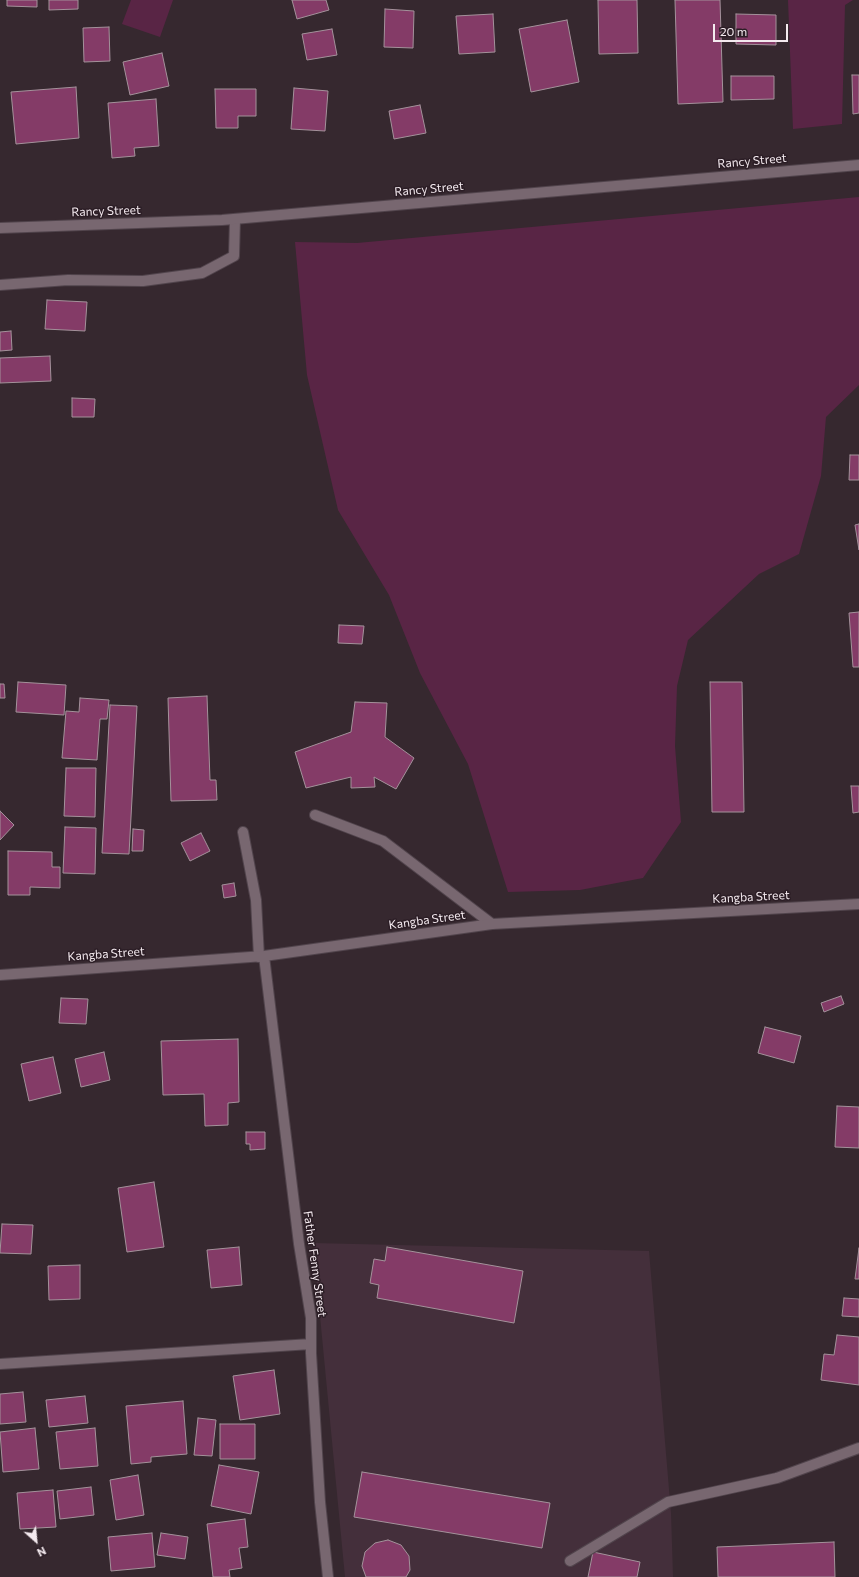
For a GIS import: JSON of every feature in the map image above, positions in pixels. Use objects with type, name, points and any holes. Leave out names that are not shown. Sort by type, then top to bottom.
[{"type":"street","name":"Rancy Street","points":[[0,228],[235,219],[859,165]]},
{"type":"street","points":[[0,285],[68,280],[143,281],[202,273],[234,256],[235,219]]},
{"type":"street","points":[[315,814],[383,841],[492,924]]},
{"type":"street","name":"Father Fenny Street","points":[[243,832],[256,900],[261,956],[298,1244],[310,1318],[320,1502],[328,1577]]},
{"type":"street","name":"Kangba Street","points":[[0,975],[261,956],[492,924],[859,904]]},
{"type":"street","points":[[0,1364],[311,1344]]},
{"type":"street","points":[[570,1561],[668,1502],[777,1478],[859,1448]]},
{"type":"shaded area","points":[[131,0],[173,0],[160,37],[122,24]]},
{"type":"shaded area","points":[[788,0],[853,0],[845,5],[842,124],[793,129]]},
{"type":"shaded area","points":[[859,197],[859,385],[826,417],[821,476],[799,554],[759,574],[688,640],[677,686],[675,746],[681,822],[643,878],[580,890],[508,892],[468,764],[420,673],[389,595],[338,510],[307,375],[295,242],[357,243]]},
{"type":"shaded area","points":[[313,1243],[649,1251],[671,1513],[673,1577],[345,1577]]},
{"type":"building","points":[[7,0],[37,0],[37,7],[7,6]]},
{"type":"building","points":[[49,0],[78,0],[78,9],[49,10]]},
{"type":"building","points":[[292,0],[326,0],[329,10],[297,19]]},
{"type":"building","points":[[598,0],[637,0],[638,53],[599,54]]},
{"type":"building","points":[[675,0],[720,0],[723,102],[678,104]]},
{"type":"building","points":[[385,9],[414,11],[413,48],[384,47]]},
{"type":"building","points":[[493,14],[495,52],[459,54],[456,16]]},
{"type":"building","points":[[736,14],[776,15],[776,45],[736,44]]},
{"type":"building","points":[[567,20],[579,82],[531,92],[519,29]]},
{"type":"building","points":[[109,27],[110,61],[84,62],[83,28]]},
{"type":"building","points":[[332,29],[337,55],[307,60],[302,34]]},
{"type":"building","points":[[162,53],[169,86],[130,95],[123,62]]},
{"type":"building","points":[[852,75],[859,75],[859,113],[853,114]]},
{"type":"building","points":[[731,76],[774,76],[774,99],[731,100]]},
{"type":"building","points":[[76,87],[79,138],[16,144],[11,92]]},
{"type":"building","points":[[294,88],[328,91],[325,131],[291,129]]},
{"type":"building","points":[[215,89],[256,89],[256,116],[238,116],[238,128],[216,128]]},
{"type":"building","points":[[156,99],[159,146],[134,148],[135,156],[112,158],[108,103]]},
{"type":"building","points":[[420,105],[426,133],[394,139],[389,111]]},
{"type":"building","points":[[47,300],[87,302],[85,331],[45,329]]},
{"type":"building","points":[[11,331],[12,350],[0,351],[0,332]]},
{"type":"building","points":[[50,356],[51,381],[0,383],[0,358]]},
{"type":"building","points":[[72,398],[95,399],[94,417],[72,417]]},
{"type":"building","points":[[850,455],[859,455],[859,480],[849,480]]},
{"type":"building","points":[[859,524],[859,550],[855,525]]},
{"type":"building","points":[[859,612],[859,667],[853,667],[849,613]]},
{"type":"building","points":[[339,625],[364,626],[362,644],[338,643]]},
{"type":"building","points":[[18,682],[66,685],[64,715],[16,712]]},
{"type":"building","points":[[710,682],[742,682],[744,812],[712,812]]},
{"type":"building","points":[[0,684],[4,684],[5,698],[0,698]]},
{"type":"building","points":[[207,696],[210,780],[216,780],[217,800],[171,801],[168,698]]},
{"type":"building","points":[[80,698],[109,700],[107,719],[100,719],[97,760],[62,758],[66,711],[79,712]]},
{"type":"building","points":[[355,702],[387,703],[385,737],[414,758],[396,789],[374,777],[375,787],[351,788],[351,777],[306,788],[295,752],[351,732]]},
{"type":"building","points":[[110,705],[137,706],[129,854],[102,853]]},
{"type":"building","points":[[66,768],[96,768],[95,817],[64,816]]},
{"type":"building","points":[[851,786],[859,786],[859,812],[853,813]]},
{"type":"building","points":[[0,811],[14,825],[0,840]]},
{"type":"building","points":[[65,827],[96,828],[95,874],[63,873]]},
{"type":"building","points":[[133,829],[144,830],[143,851],[132,851]]},
{"type":"building","points":[[201,833],[210,851],[190,861],[181,843]]},
{"type":"building","points":[[8,851],[52,852],[52,867],[60,867],[60,888],[30,887],[30,895],[8,895]]},
{"type":"building","points":[[234,883],[236,896],[224,898],[222,885]]},
{"type":"building","points":[[841,996],[844,1004],[824,1012],[821,1003]]},
{"type":"building","points":[[61,998],[88,999],[86,1024],[59,1023]]},
{"type":"building","points":[[765,1027],[801,1036],[794,1063],[758,1053]]},
{"type":"building","points":[[238,1039],[239,1102],[228,1103],[228,1125],[205,1126],[204,1094],[163,1095],[161,1041]]},
{"type":"building","points":[[104,1052],[110,1080],[81,1087],[75,1059]]},
{"type":"building","points":[[53,1057],[61,1093],[29,1101],[21,1064]]},
{"type":"building","points":[[837,1106],[859,1107],[859,1148],[835,1147]]},
{"type":"building","points":[[246,1132],[265,1132],[265,1149],[250,1150],[250,1144],[246,1144]]},
{"type":"building","points":[[154,1182],[164,1247],[127,1252],[118,1188]]},
{"type":"building","points":[[2,1224],[33,1225],[31,1254],[0,1253]]},
{"type":"building","points":[[239,1247],[242,1285],[211,1288],[207,1250]]},
{"type":"building","points":[[387,1247],[523,1271],[514,1323],[377,1298],[379,1285],[370,1283],[374,1259],[385,1261]]},
{"type":"building","points":[[859,1248],[859,1279],[855,1279]]},
{"type":"building","points":[[80,1265],[80,1299],[49,1300],[48,1266]]},
{"type":"building","points":[[844,1298],[859,1299],[859,1317],[842,1316]]},
{"type":"building","points":[[837,1335],[859,1337],[859,1385],[821,1380],[824,1354],[834,1355]]},
{"type":"building","points":[[274,1370],[280,1414],[240,1420],[233,1376]]},
{"type":"building","points":[[23,1392],[26,1422],[0,1424],[0,1394]]},
{"type":"building","points":[[85,1396],[88,1423],[49,1427],[46,1400]]},
{"type":"building","points":[[183,1401],[187,1454],[151,1457],[151,1462],[131,1464],[126,1406]]},
{"type":"building","points":[[198,1418],[216,1420],[212,1456],[194,1455]]},
{"type":"building","points":[[220,1424],[255,1424],[255,1459],[220,1459]]},
{"type":"building","points":[[35,1428],[39,1469],[3,1472],[0,1432]]},
{"type":"building","points":[[95,1428],[98,1466],[60,1469],[56,1432]]},
{"type":"building","points":[[219,1465],[259,1472],[251,1514],[211,1506]]},
{"type":"building","points":[[362,1472],[550,1503],[542,1548],[354,1517]]},
{"type":"building","points":[[138,1475],[144,1515],[116,1520],[110,1480]]},
{"type":"building","points":[[91,1487],[94,1515],[60,1519],[57,1491]]},
{"type":"building","points":[[53,1490],[56,1527],[20,1529],[17,1493]]},
{"type":"building","points":[[245,1519],[248,1547],[239,1548],[242,1568],[229,1570],[230,1577],[213,1577],[207,1524]]},
{"type":"building","points":[[152,1533],[155,1567],[111,1571],[108,1537]]},
{"type":"building","points":[[161,1533],[188,1537],[185,1559],[157,1555]]},
{"type":"building","points":[[388,1540],[401,1545],[409,1556],[410,1570],[406,1577],[366,1577],[362,1566],[365,1552],[375,1543]]},
{"type":"building","points":[[834,1542],[835,1577],[718,1577],[717,1547]]},
{"type":"building","points":[[593,1552],[640,1562],[637,1577],[588,1577]]}]
